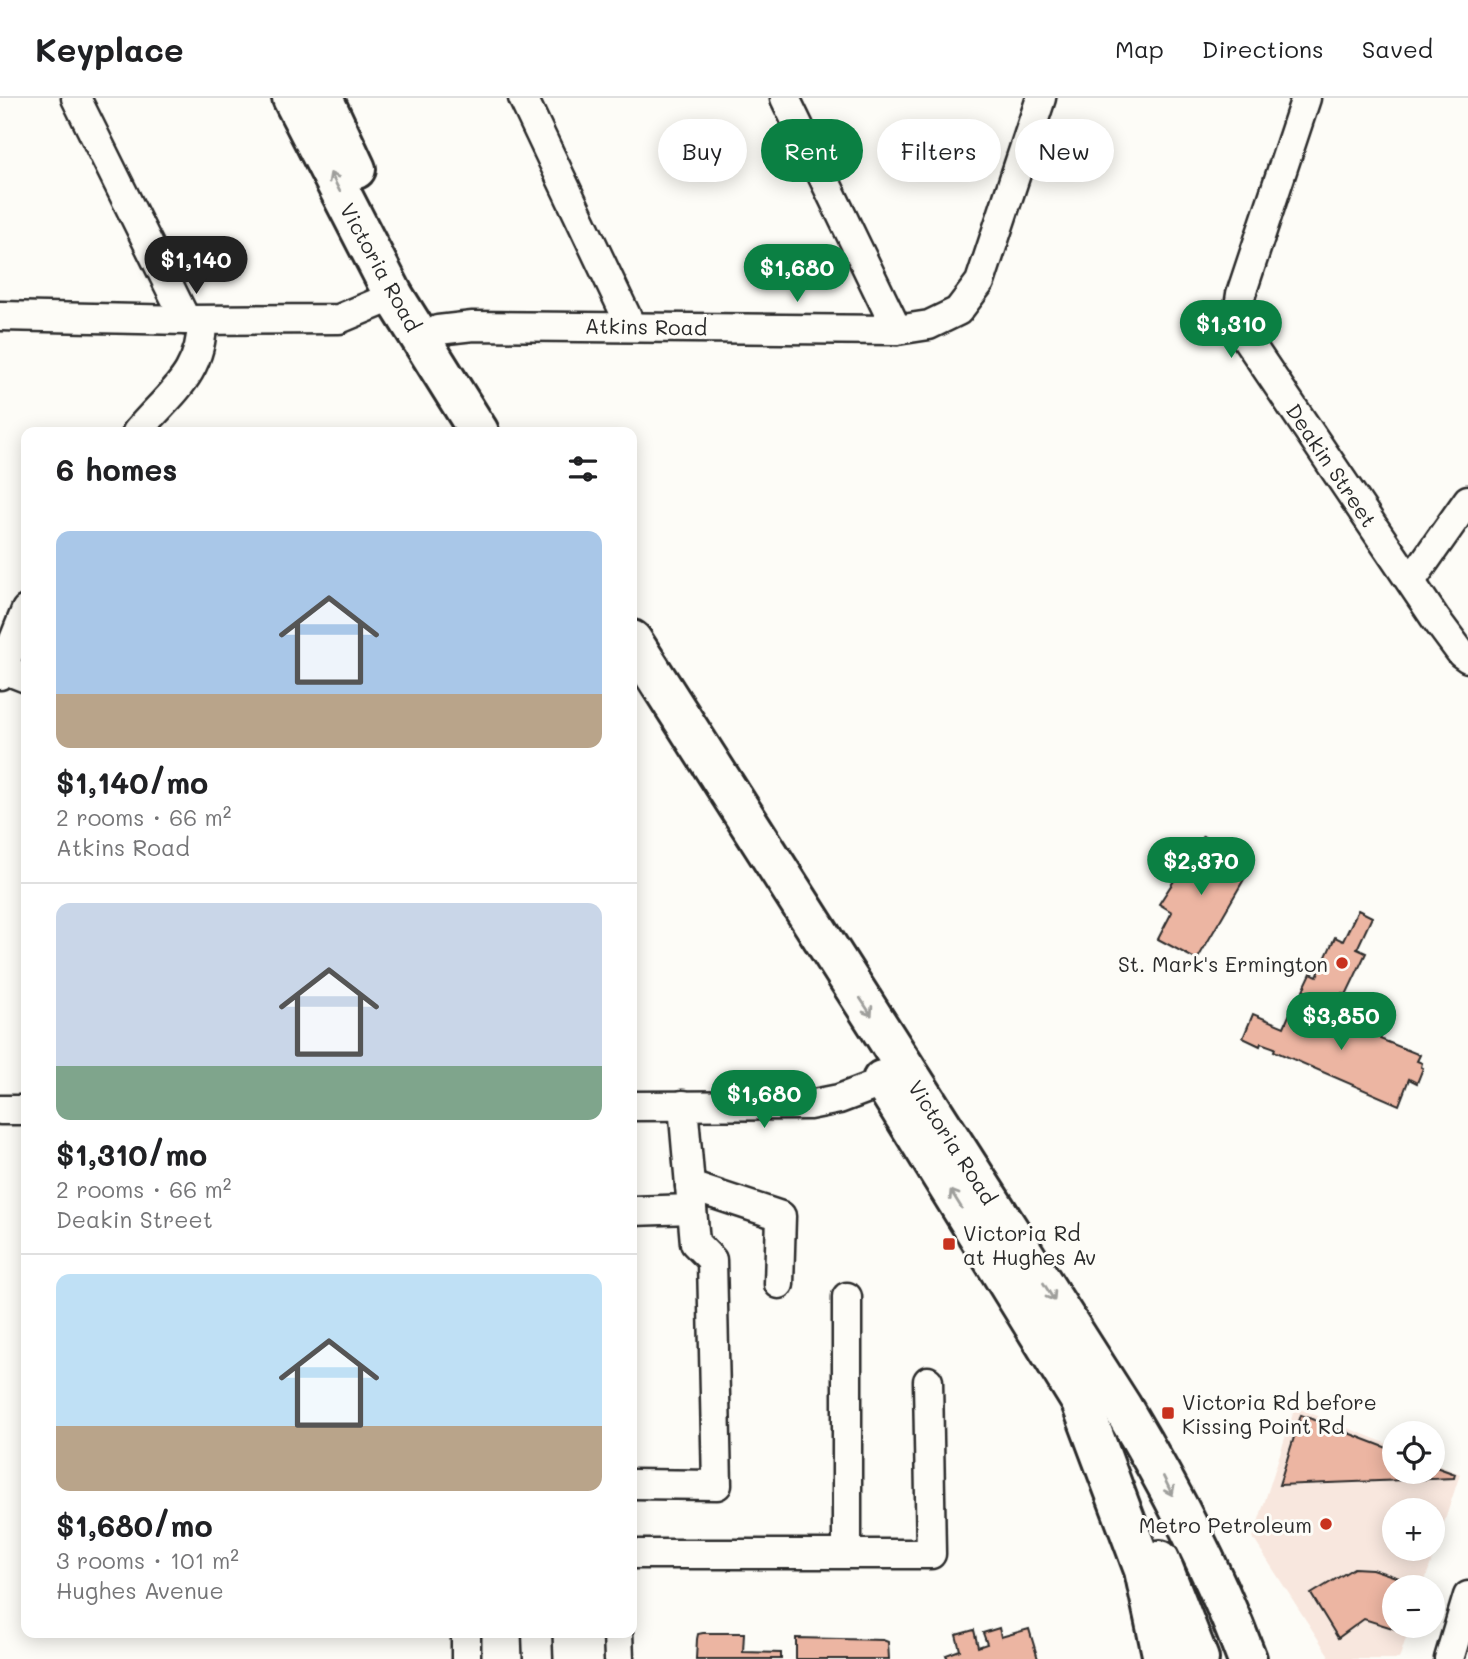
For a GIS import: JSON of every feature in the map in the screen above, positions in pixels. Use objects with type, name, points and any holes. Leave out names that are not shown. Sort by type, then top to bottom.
[{"type":"highway","name":"Victoria Road","points":[[292,98],[394,296],[476,427]]},
{"type":"highway","name":"Victoria Road","points":[[323,98],[393,246],[438,330],[496,427]]},
{"type":"highway","name":"Victoria Road","points":[[637,648],[1122,1407],[1162,1474],[1232,1618],[1247,1659]]},
{"type":"highway","name":"Victoria Road","points":[[637,686],[1081,1402],[1144,1570],[1163,1659]]},
{"type":"highway","points":[[1081,1402],[1135,1496],[1199,1659]]},
{"type":"street","points":[[76,98],[194,320],[202,342],[195,363],[181,385],[142,427]]},
{"type":"street","points":[[523,98],[631,326]]},
{"type":"street","points":[[785,98],[897,330]]},
{"type":"street","name":"Atkins Road","points":[[438,330],[459,326],[897,330],[929,325],[958,311],[980,282],[1041,98]]},
{"type":"street","name":"Deakin Street","points":[[1306,98],[1241,294],[1238,314],[1244,335],[1435,618],[1461,653],[1468,658]]},
{"type":"street","points":[[0,316],[194,320],[339,319],[394,296]]},
{"type":"street","points":[[1411,581],[1468,499]]},
{"type":"street","points":[[10,674],[21,630]]},
{"type":"street","points":[[637,1105],[809,1105],[838,1099],[884,1082]]},
{"type":"street","points":[[637,1484],[717,1485],[712,1260],[695,1243],[683,1105]]},
{"type":"street","points":[[0,1110],[21,1110]]},
{"type":"street","points":[[637,1210],[691,1197],[781,1216],[779,1284]]},
{"type":"street","points":[[847,1297],[847,1553]]},
{"type":"street","points":[[637,1554],[931,1553],[928,1381]]},
{"type":"street","points":[[1449,1659],[1468,1595]]},
{"type":"street","points":[[1232,1618],[1259,1659]]},
{"type":"street","points":[[466,1638],[466,1659]]},
{"type":"street","points":[[537,1638],[538,1659]]},
{"type":"street","points":[[618,1638],[619,1659]]},
{"type":"shaded area","name":"Metro Petroleum","points":[[1295,1407],[1382,1442],[1382,1484],[1445,1484],[1445,1468],[1460,1474],[1445,1520],[1445,1498],[1382,1498],[1382,1561],[1432,1561],[1427,1575],[1382,1575],[1382,1638],[1406,1638],[1399,1659],[1331,1659],[1253,1538]]},
{"type":"building","points":[[1203,836],[1250,869],[1197,960],[1158,939],[1172,912],[1159,904]]},
{"type":"building","name":"St. Mark's Ermington","points":[[1358,910],[1372,917],[1357,949],[1366,953],[1346,995],[1342,993],[1337,1004],[1331,1007],[1303,990],[1311,973],[1317,976],[1335,937],[1343,941]]},
{"type":"building","points":[[1294,1004],[1346,1030],[1351,1021],[1357,1024],[1361,1019],[1384,1030],[1380,1039],[1420,1055],[1417,1061],[1422,1063],[1423,1068],[1417,1083],[1409,1079],[1399,1105],[1274,1051],[1275,1048],[1261,1043],[1260,1046],[1243,1038],[1253,1014],[1284,1027]]},
{"type":"building","points":[[1301,1415],[1382,1446],[1382,1481],[1279,1485]]},
{"type":"building","points":[[1445,1470],[1455,1474],[1454,1478],[1445,1478]]},
{"type":"building","points":[[1354,1568],[1372,1569],[1390,1575],[1382,1575],[1382,1625],[1364,1619],[1338,1638],[1311,1594]]},
{"type":"building","points":[[999,1628],[1001,1637],[1029,1629],[1038,1659],[948,1659],[946,1655],[960,1650],[956,1635],[974,1630],[978,1647],[987,1644],[983,1633]]},
{"type":"building","points":[[744,1633],[743,1652],[781,1653],[781,1659],[696,1659],[698,1634]]},
{"type":"building","points":[[796,1638],[883,1640],[888,1642],[889,1659],[796,1659]]},
{"type":"place","name":"St. Mark's Ermington","points":[[1342,963]]},
{"type":"place","name":"Victoria Rd at Hughes Av","points":[[949,1244]]},
{"type":"place","name":"Victoria Rd before Kissing Point Rd","points":[[1168,1413]]},
{"type":"place","name":"Metro Petroleum","points":[[1326,1524]]}]
